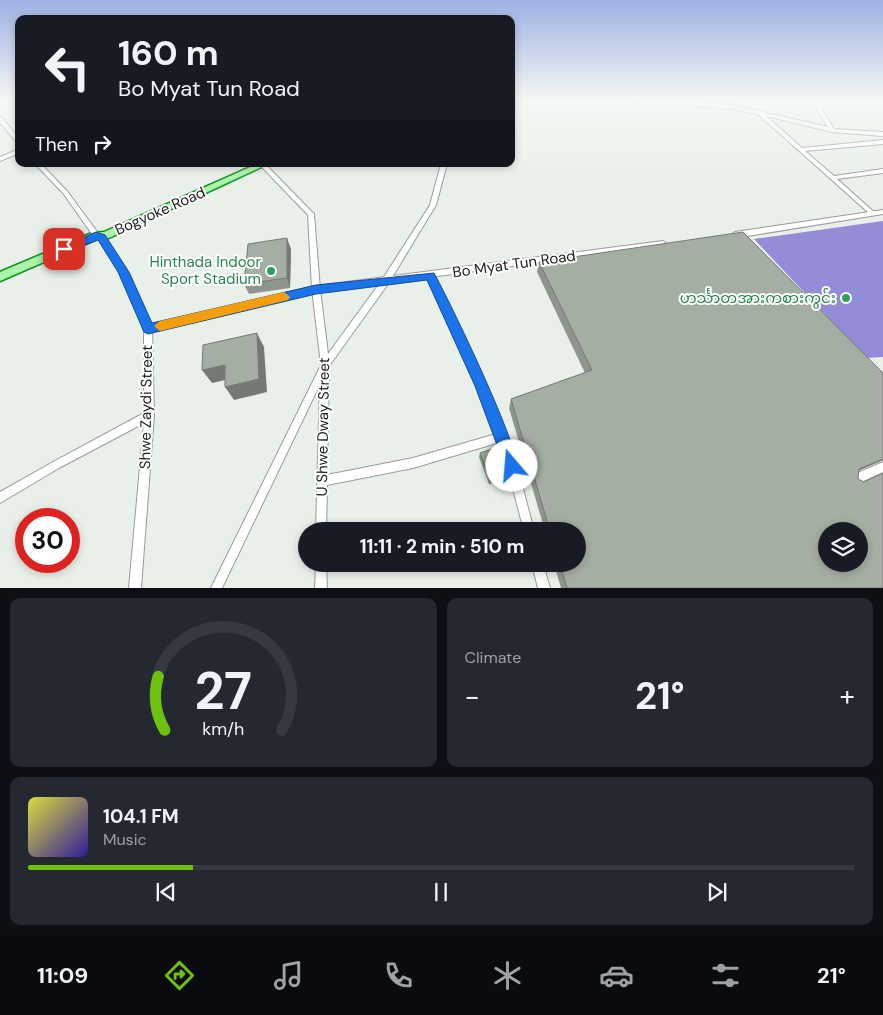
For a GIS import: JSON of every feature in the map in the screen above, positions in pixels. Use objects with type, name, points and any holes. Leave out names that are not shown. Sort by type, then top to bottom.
[{"type":"main road","name":"Bogyoke Road","points":[[0,276],[99,236],[256,167]]},
{"type":"street","points":[[776,128],[872,213]]},
{"type":"street","points":[[825,128],[883,134]]},
{"type":"street","points":[[801,150],[883,142]]},
{"type":"street","points":[[0,159],[15,153]]},
{"type":"street","name":"Shwe Zaydi Street","points":[[41,167],[65,192],[99,236],[123,272],[148,329],[149,415],[135,588]]},
{"type":"street","name":"U Shwe Dway Street","points":[[266,167],[311,214],[316,289],[325,365],[322,522]]},
{"type":"street","points":[[216,588],[325,365],[385,282],[433,205],[443,167]]},
{"type":"street","points":[[832,178],[883,171]]},
{"type":"street","points":[[722,236],[745,237],[883,212]]},
{"type":"street","name":"Bo Myat Tun Road","points":[[148,329],[316,289],[385,282],[673,242]]},
{"type":"street","points":[[430,276],[481,386],[508,450],[527,522]]},
{"type":"street","points":[[0,498],[56,465],[149,415]]},
{"type":"street","points":[[322,481],[413,463],[502,437]]},
{"type":"street","points":[[850,482],[883,468]]},
{"type":"street","points":[[321,572],[321,588]]},
{"type":"street","points":[[540,572],[544,588]]},
{"type":"shaded area","name":"ဟင်္သာတအားကစားကွင်း","points":[[883,221],[883,357],[866,358],[754,239]]},
{"type":"building","points":[[743,232],[883,373],[883,459],[859,469],[858,479],[864,482],[883,473],[883,588],[567,588],[562,572],[586,572],[586,522],[547,522],[511,399],[592,370],[539,262]]},
{"type":"building","name":"Hinthada Indoor Sport Stadium","points":[[287,238],[287,278],[244,284],[248,244]]},
{"type":"building","points":[[257,333],[259,379],[225,387],[225,365],[202,370],[203,345]]},
{"type":"building","points":[[492,449],[502,477],[490,481],[480,453]]},
{"type":"slow traffic","points":[[160,326],[284,297]]},
{"type":"place","name":"Hinthada Indoor Sport Stadium","points":[[271,271]]},
{"type":"place","name":"ဟင်္သာတအားကစားကွင်း","points":[[846,298]]},
{"type":"route","points":[[64,249],[96,235],[102,237],[123,272],[148,329],[316,289],[430,276],[481,386],[508,450],[512,466]]}]
